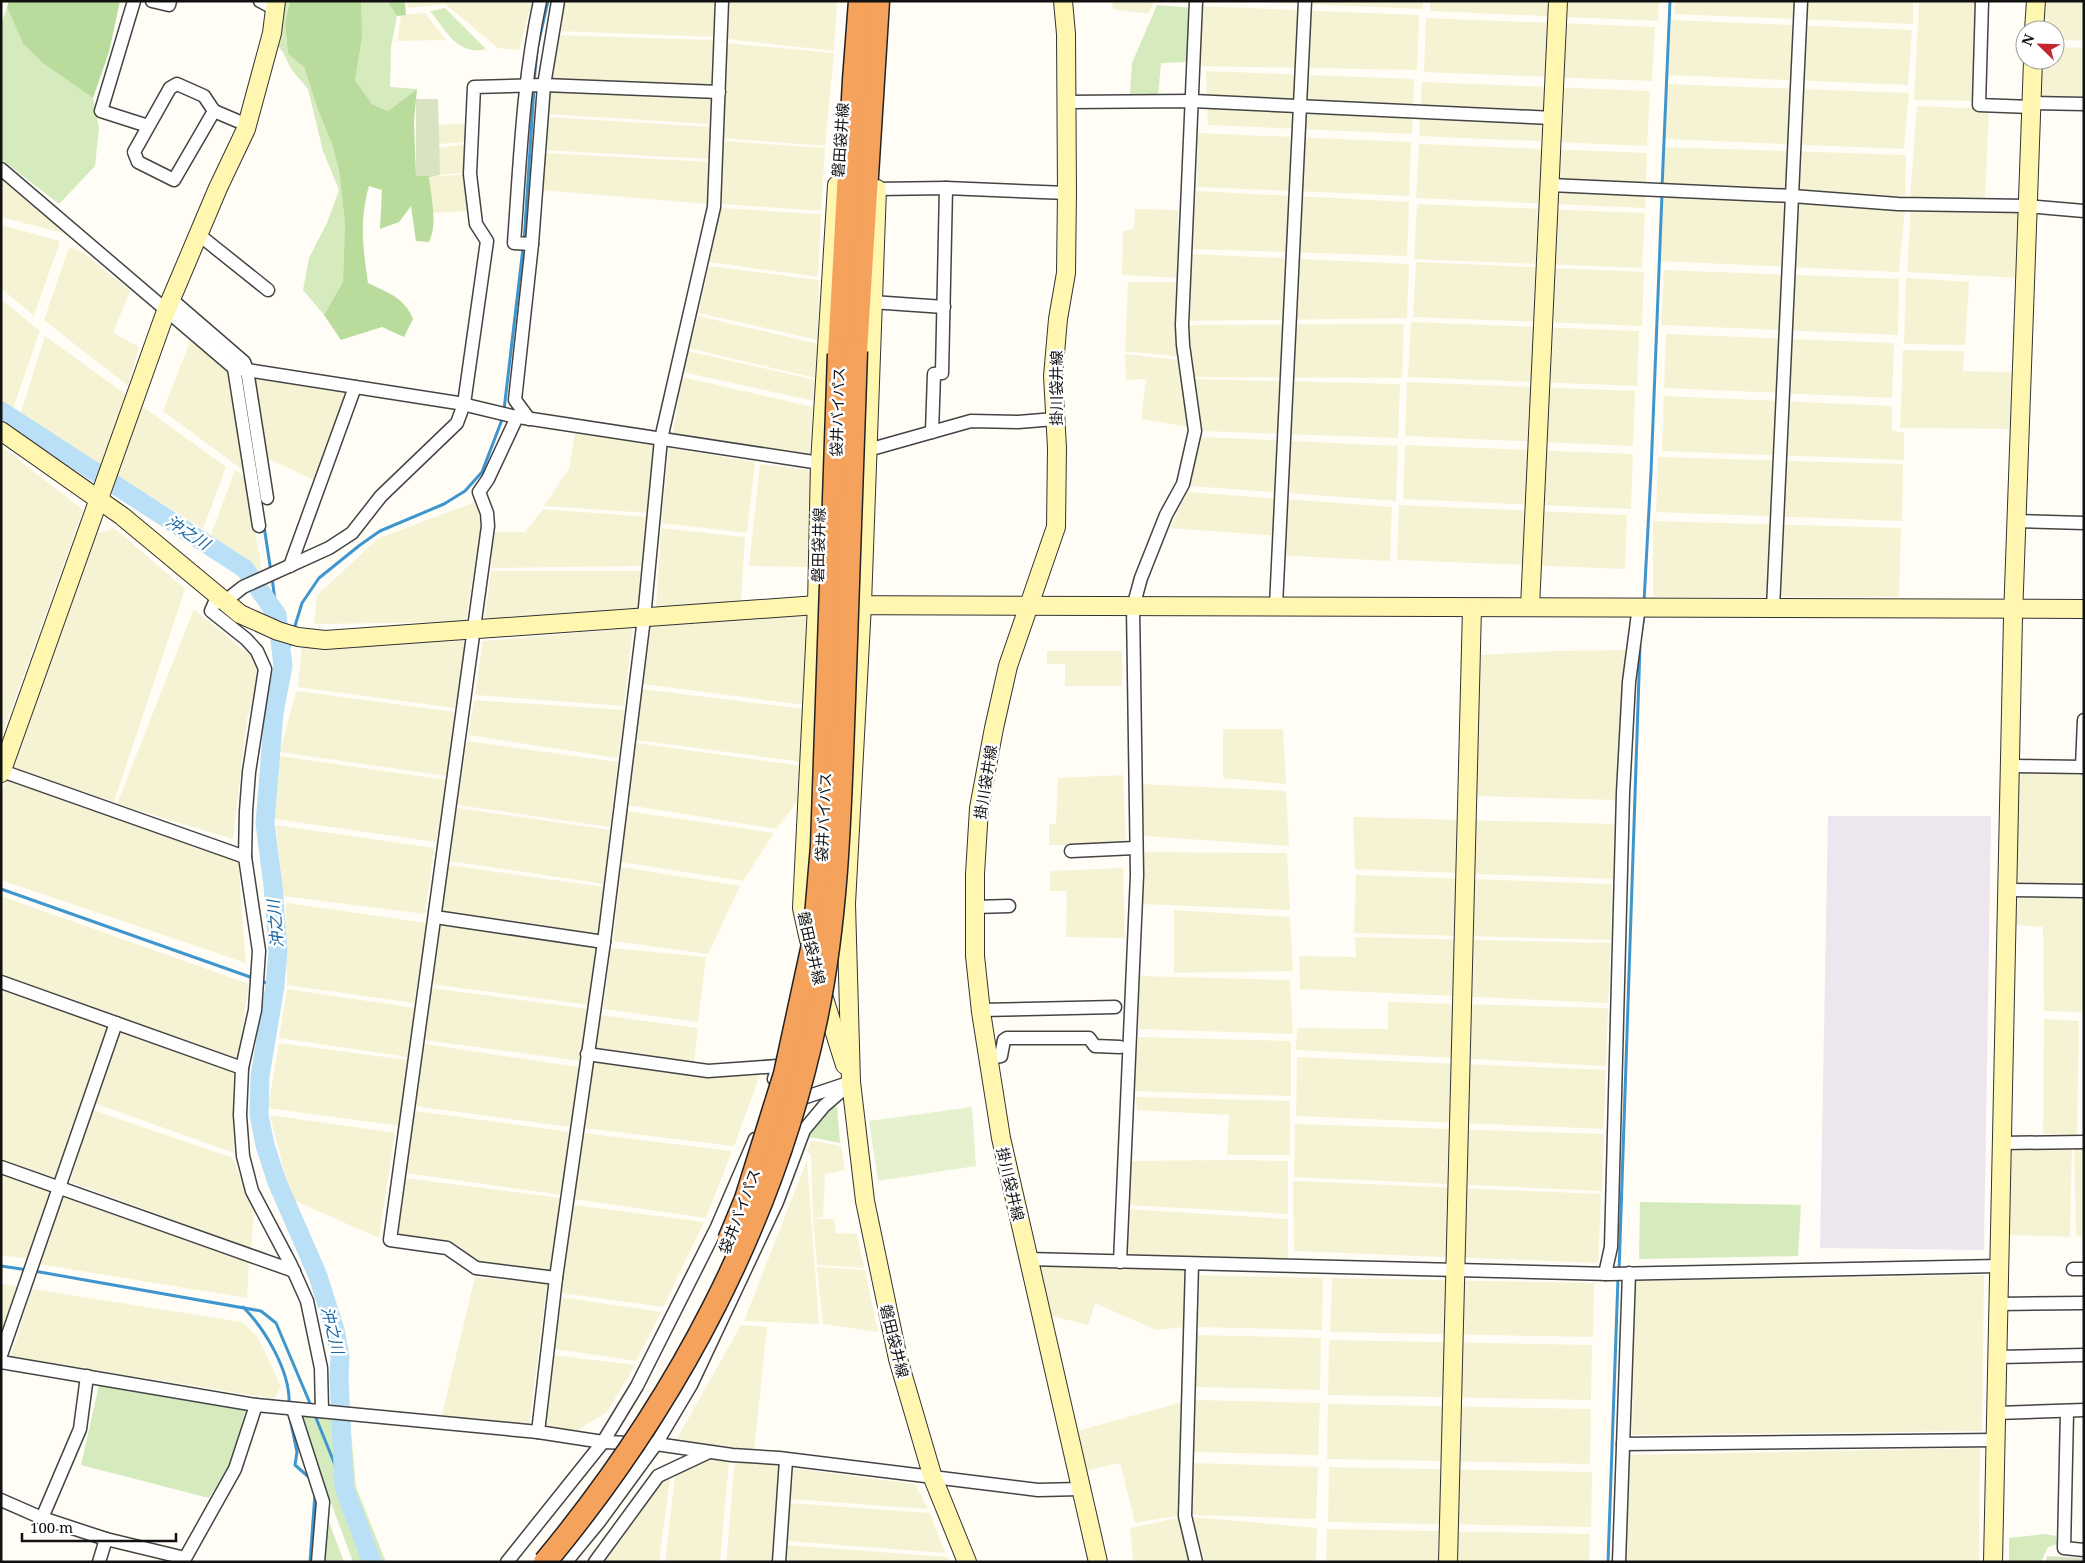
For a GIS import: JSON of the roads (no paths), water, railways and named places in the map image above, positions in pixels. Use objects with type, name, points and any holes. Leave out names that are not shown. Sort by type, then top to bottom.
[{"type":"highway","name":"袋井バイパス","points":[[545,1562],[573,1528],[625,1456],[691,1353],[716,1304],[761,1206],[781,1150],[802,1080],[816,1019],[829,944],[838,849],[854,80],[860,1]]},
{"type":"highway","name":"袋井バイパス","points":[[528,1562],[614,1452],[684,1336],[704,1298],[746,1199],[785,1074],[814,940],[822,846],[847,352],[878,1]]},
{"type":"street","points":[[134,1],[101,111],[148,126]]},
{"type":"street","points":[[152,1],[169,5],[170,1]]},
{"type":"street","points":[[540,1],[533,35],[535,86],[515,400],[519,417],[479,492],[487,513],[488,526],[390,1240],[447,1248],[476,1268],[556,1278]]},
{"type":"street","points":[[526,244],[514,243],[535,86],[558,1]]},
{"type":"street","points":[[538,1432],[556,1278],[604,942],[644,618],[661,439],[714,208],[722,1]]},
{"type":"street","name":"磐田袋井線","points":[[851,1082],[834,1034],[819,981],[802,908],[817,605],[820,463],[840,137],[852,1]]},
{"type":"street","name":"磐田袋井線","points":[[888,1],[877,189],[862,604],[846,904],[851,1082],[865,1202],[876,1262],[898,1359],[933,1478],[968,1562]]},
{"type":"street","name":"掛川袋井線","points":[[1063,1],[1068,102],[1066,273],[1058,319],[1053,376],[1056,419],[1056,527],[1008,666],[994,728],[979,808],[974,874],[975,956],[1000,1138],[1098,1562]]},
{"type":"street","points":[[1120,1262],[1137,875],[1135,848],[1133,607],[1141,578],[1159,533],[1183,484],[1196,431],[1183,345],[1182,325],[1196,1]]},
{"type":"street","points":[[1276,606],[1305,1]]},
{"type":"street","points":[[1530,607],[1558,1]]},
{"type":"street","points":[[1773,608],[1801,1]]},
{"type":"street","points":[[1982,1],[1979,105],[2084,104]]},
{"type":"street","points":[[2035,20],[2036,1]]},
{"type":"street","points":[[245,857],[1,772],[168,305],[247,125],[272,33],[270,4]]},
{"type":"street","points":[[1994,1562],[2013,608],[2033,70]]},
{"type":"street","points":[[214,111],[174,180],[138,162],[134,152],[170,88],[177,84],[204,96],[214,111],[247,125]]},
{"type":"street","points":[[322,1411],[321,1368],[307,1301],[294,1271],[250,1185],[243,1156],[240,1115],[242,1068],[255,1010],[259,951],[245,857],[246,811],[249,772],[265,669],[257,652],[251,645],[211,611],[221,600],[243,587],[329,548],[352,533],[381,496],[457,423],[464,404],[487,241],[476,224],[470,174],[474,87],[535,86],[719,92]]},
{"type":"street","points":[[1068,102],[1193,101],[1552,118]]},
{"type":"street","points":[[1,169],[168,305],[244,362],[247,370],[267,498]]},
{"type":"street","points":[[1550,185],[1792,196],[1898,204],[2027,206],[2084,210]]},
{"type":"street","points":[[932,432],[934,374],[942,373],[946,188]]},
{"type":"street","points":[[877,189],[946,188],[1067,193]]},
{"type":"street","points":[[198,234],[268,290]]},
{"type":"street","points":[[872,302],[944,307]]},
{"type":"street","points":[[168,305],[234,368],[464,404],[495,413],[519,417],[820,463]]},
{"type":"street","points":[[234,368],[259,526]]},
{"type":"street","points":[[290,566],[355,387]]},
{"type":"street","points":[[868,450],[971,421],[1018,422],[1056,419]]},
{"type":"street","points":[[1,431],[102,487],[122,516],[240,614],[258,624],[298,637],[325,640],[474,631],[817,605],[862,604],[1028,607],[1276,606],[1472,608],[1639,606],[2084,609]]},
{"type":"street","points":[[2016,521],[2084,523]]},
{"type":"street","points":[[1608,1274],[1611,1247],[1623,793],[1629,682],[1639,606]]},
{"type":"street","points":[[1448,1562],[1472,608]]},
{"type":"street","points":[[2009,766],[2083,767],[2084,720]]},
{"type":"street","points":[[1071,851],[1135,848]]},
{"type":"street","points":[[2006,890],[2084,891]]},
{"type":"street","points":[[975,906],[1009,906]]},
{"type":"street","points":[[435,917],[604,942]]},
{"type":"street","points":[[1,982],[242,1068]]},
{"type":"street","points":[[981,1010],[1115,1007]]},
{"type":"street","points":[[1,1355],[116,1023]]},
{"type":"street","points":[[988,1058],[1002,1056],[1004,1040],[1007,1038],[1089,1038],[1095,1046],[1120,1047]]},
{"type":"street","points":[[588,1054],[708,1071],[778,1066],[770,1093],[770,1116]]},
{"type":"street","points":[[507,1562],[603,1442],[637,1386],[717,1227],[757,1135],[770,1116],[794,1101],[851,1082]]},
{"type":"street","points":[[566,1562],[599,1522],[656,1444],[691,1385],[734,1295],[777,1202],[804,1130],[824,1106],[851,1082]]},
{"type":"street","points":[[2001,1143],[2084,1142]]},
{"type":"street","points":[[1,1167],[294,1271]]},
{"type":"street","points":[[1028,1259],[1608,1274],[1999,1266]]},
{"type":"street","points":[[1192,1264],[1185,1516],[1196,1562]]},
{"type":"street","points":[[1619,1562],[1627,1273]]},
{"type":"street","points":[[1999,1304],[2084,1303]]},
{"type":"street","points":[[1998,1357],[2084,1355]]},
{"type":"street","points":[[1,1362],[256,1405],[538,1432],[603,1442],[656,1444],[1038,1490],[1080,1489]]},
{"type":"street","points":[[42,1518],[80,1429],[87,1376]]},
{"type":"street","points":[[1,1500],[42,1518],[106,1539],[184,1560],[236,1469],[256,1405]]},
{"type":"street","points":[[293,1408],[323,1502],[318,1562]]},
{"type":"street","points":[[1997,1413],[2084,1410]]},
{"type":"street","points":[[2067,1412],[2064,1548],[2084,1550]]},
{"type":"street","points":[[1623,1444],[1996,1440]]},
{"type":"street","points":[[595,1562],[658,1476],[710,1452]]},
{"type":"street","points":[[779,1562],[786,1460]]},
{"type":"street","points":[[99,1562],[106,1539]]},
{"type":"waterway","points":[[538,45],[548,1]]},
{"type":"waterway","points":[[1662,188],[1670,1]]},
{"type":"waterway","points":[[534,82],[537,51]]},
{"type":"waterway","points":[[524,242],[534,88]]},
{"type":"waterway","points":[[1644,602],[1662,194]]},
{"type":"waterway","points":[[504,410],[523,248]]},
{"type":"waterway","name":"沖之川","points":[[1,411],[245,569],[277,615],[283,666],[274,713],[265,823],[273,886],[278,951],[275,986],[260,1076],[259,1115],[265,1145],[277,1182],[318,1276],[335,1330],[340,1357],[339,1377],[344,1487],[372,1562]]},
{"type":"waterway","points":[[294,629],[302,603],[319,578],[380,531],[444,504],[465,491],[482,472],[503,417]]},
{"type":"waterway","points":[[264,526],[271,572]]},
{"type":"waterway","points":[[272,578],[277,615]]},
{"type":"waterway","points":[[1641,635],[1644,614]]},
{"type":"waterway","points":[[283,666],[291,640]]},
{"type":"waterway","points":[[1619,1272],[1640,646]]},
{"type":"waterway","points":[[1,889],[253,978]]},
{"type":"waterway","points":[[261,981],[275,986]]},
{"type":"waterway","points":[[1,1266],[28,1270]]},
{"type":"waterway","points":[[34,1271],[261,1311],[276,1323],[312,1408]]},
{"type":"waterway","points":[[1608,1562],[1618,1278]]},
{"type":"waterway","points":[[243,1307],[260,1327],[275,1352],[286,1379],[289,1405]]},
{"type":"waterway","points":[[314,1413],[344,1487]]},
{"type":"waterway","points":[[289,1414],[297,1452],[295,1465],[311,1479]]},
{"type":"waterway","points":[[310,1562],[315,1494]]}]
